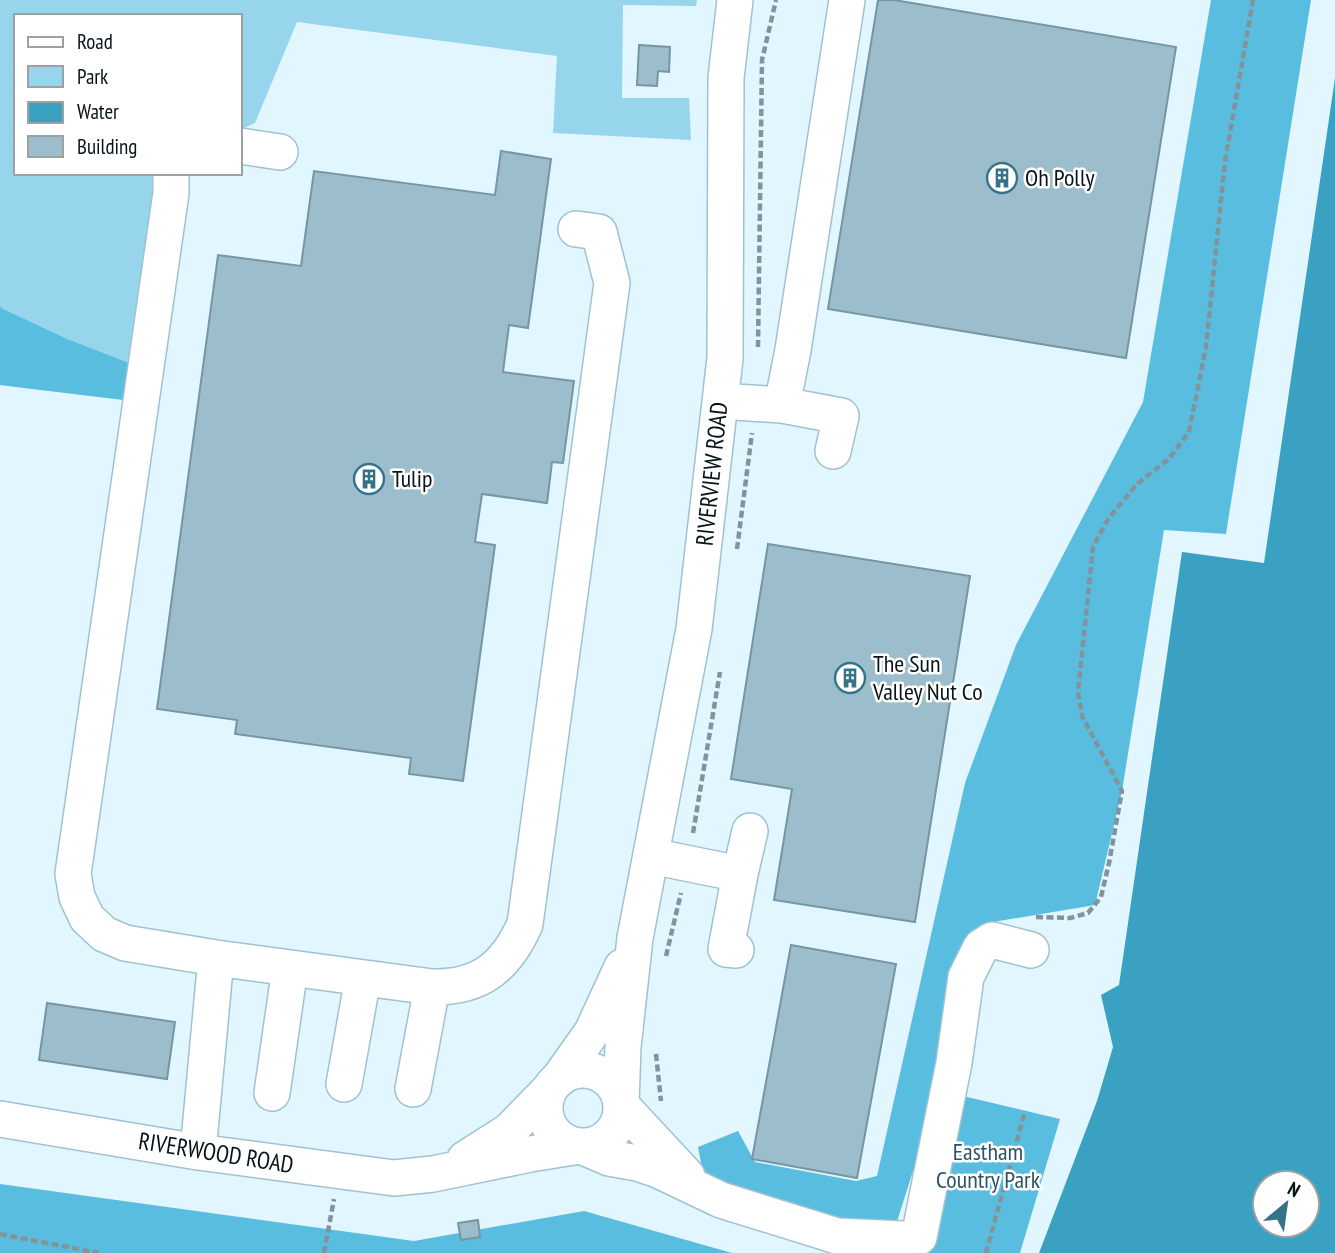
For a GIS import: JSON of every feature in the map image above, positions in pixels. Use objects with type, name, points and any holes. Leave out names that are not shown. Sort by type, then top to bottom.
[{"type":"street","points":[[782,405],[793,350],[847,0]]},
{"type":"street","name":"RIVERVIEW ROAD","points":[[621,1104],[623,1047],[635,938],[694,629],[725,358],[726,78],[736,1]]},
{"type":"street","points":[[242,146],[280,152]]},
{"type":"street","points":[[171,175],[171,193],[73,874],[77,897],[87,918],[104,934],[125,943],[363,978],[453,988],[477,980],[498,966],[514,947],[525,924],[612,283],[599,232],[576,229]]},
{"type":"street","points":[[720,401],[782,405],[841,416],[833,451]]},
{"type":"street","points":[[736,950],[726,949],[750,831]]},
{"type":"street","points":[[652,856],[740,874]]},
{"type":"street","name":"RIVERVIEW ROAD","points":[[554,1084],[592,1032],[635,938]]},
{"type":"street","points":[[580,1146],[594,1145],[606,1139],[620,1118],[621,1104],[611,1082],[591,1071],[568,1073],[554,1084],[545,1101],[549,1126],[567,1143],[609,1158],[658,1170],[721,1200],[836,1236],[903,1239],[919,1237],[954,1063],[966,977],[981,947],[992,940],[1016,946]]},
{"type":"street","points":[[198,1152],[216,958]]},
{"type":"street","points":[[272,1093],[290,968]]},
{"type":"street","points":[[344,1084],[363,978]]},
{"type":"street","points":[[412,1088],[432,987]]},
{"type":"street","name":"RIVERWOOD ROAD","points":[[433,1174],[467,1158],[509,1131],[554,1084]]},
{"type":"street","points":[[621,1104],[671,1160],[706,1191]]},
{"type":"street","name":"RIVERWOOD ROAD","points":[[0,1119],[198,1152],[394,1178],[433,1174],[530,1153],[580,1146]]},
{"type":"path","points":[[758,356],[762,60],[776,0]]},
{"type":"path","points":[[1016,946],[1005,925],[1012,917],[1070,918],[1088,913],[1101,897],[1122,791],[1082,716],[1078,692],[1093,547],[1108,519],[1137,484],[1169,459],[1189,432],[1206,347],[1225,161],[1253,0]]},
{"type":"path","points":[[665,963],[679,903]]},
{"type":"path","points":[[656,1048],[658,1085],[663,1106]]},
{"type":"path","points":[[986,1253],[1025,1111]]},
{"type":"path","points":[[324,1253],[339,1172]]},
{"type":"path","points":[[0,1234],[99,1253]]},
{"type":"green space","points":[[0,0],[697,0],[696,6],[623,5],[622,98],[689,98],[691,140],[553,133],[557,56],[297,22],[255,123],[242,129],[242,14],[14,14],[14,175],[157,175],[124,400],[0,385]]},
{"type":"green space","points":[[1211,0],[1311,0],[1226,534],[1164,530],[1122,791],[1095,905],[987,923],[955,995],[927,1127],[893,1234],[793,1213],[704,1179],[698,1147],[738,1131],[755,1162],[856,1181],[877,1176],[965,783],[1016,645],[1143,402]]},
{"type":"green space","points":[[0,306],[67,339],[129,363],[124,400],[0,385]]},
{"type":"green space","name":"Eastham Country Park","points":[[950,1093],[1060,1119],[1020,1253],[908,1253]]},
{"type":"green space","points":[[0,1184],[414,1241],[584,1211],[732,1253],[0,1253]]},
{"type":"water","points":[[1335,78],[1335,1253],[1039,1253],[1097,1101],[1113,1047],[1101,995],[1119,985],[1182,552],[1264,563]]},
{"type":"building","name":"Oh Polly","points":[[878,0],[894,0],[1176,47],[1126,358],[828,309]]},
{"type":"building","points":[[639,45],[670,47],[669,72],[658,71],[657,86],[637,85]]},
{"type":"building","name":"Tulip","points":[[501,151],[551,159],[528,328],[509,325],[503,372],[574,381],[563,463],[552,462],[547,503],[482,494],[475,542],[495,545],[463,781],[409,774],[411,758],[235,734],[237,720],[157,709],[218,255],[301,266],[314,171],[495,195]]},
{"type":"building","name":"The Sun Valley Nut Co","points":[[768,544],[970,576],[915,922],[774,900],[792,789],[731,779]]},
{"type":"building","points":[[791,945],[896,964],[857,1178],[752,1159]]},
{"type":"building","points":[[47,1003],[175,1022],[167,1079],[39,1060]]},
{"type":"building","points":[[478,1220],[480,1237],[461,1240],[458,1223]]},
{"type":"place","name":"Oh Polly","points":[[1002,178]]},
{"type":"place","name":"Tulip","points":[[369,479]]},
{"type":"place","name":"The Sun Valley Nut Co","points":[[850,678]]}]
